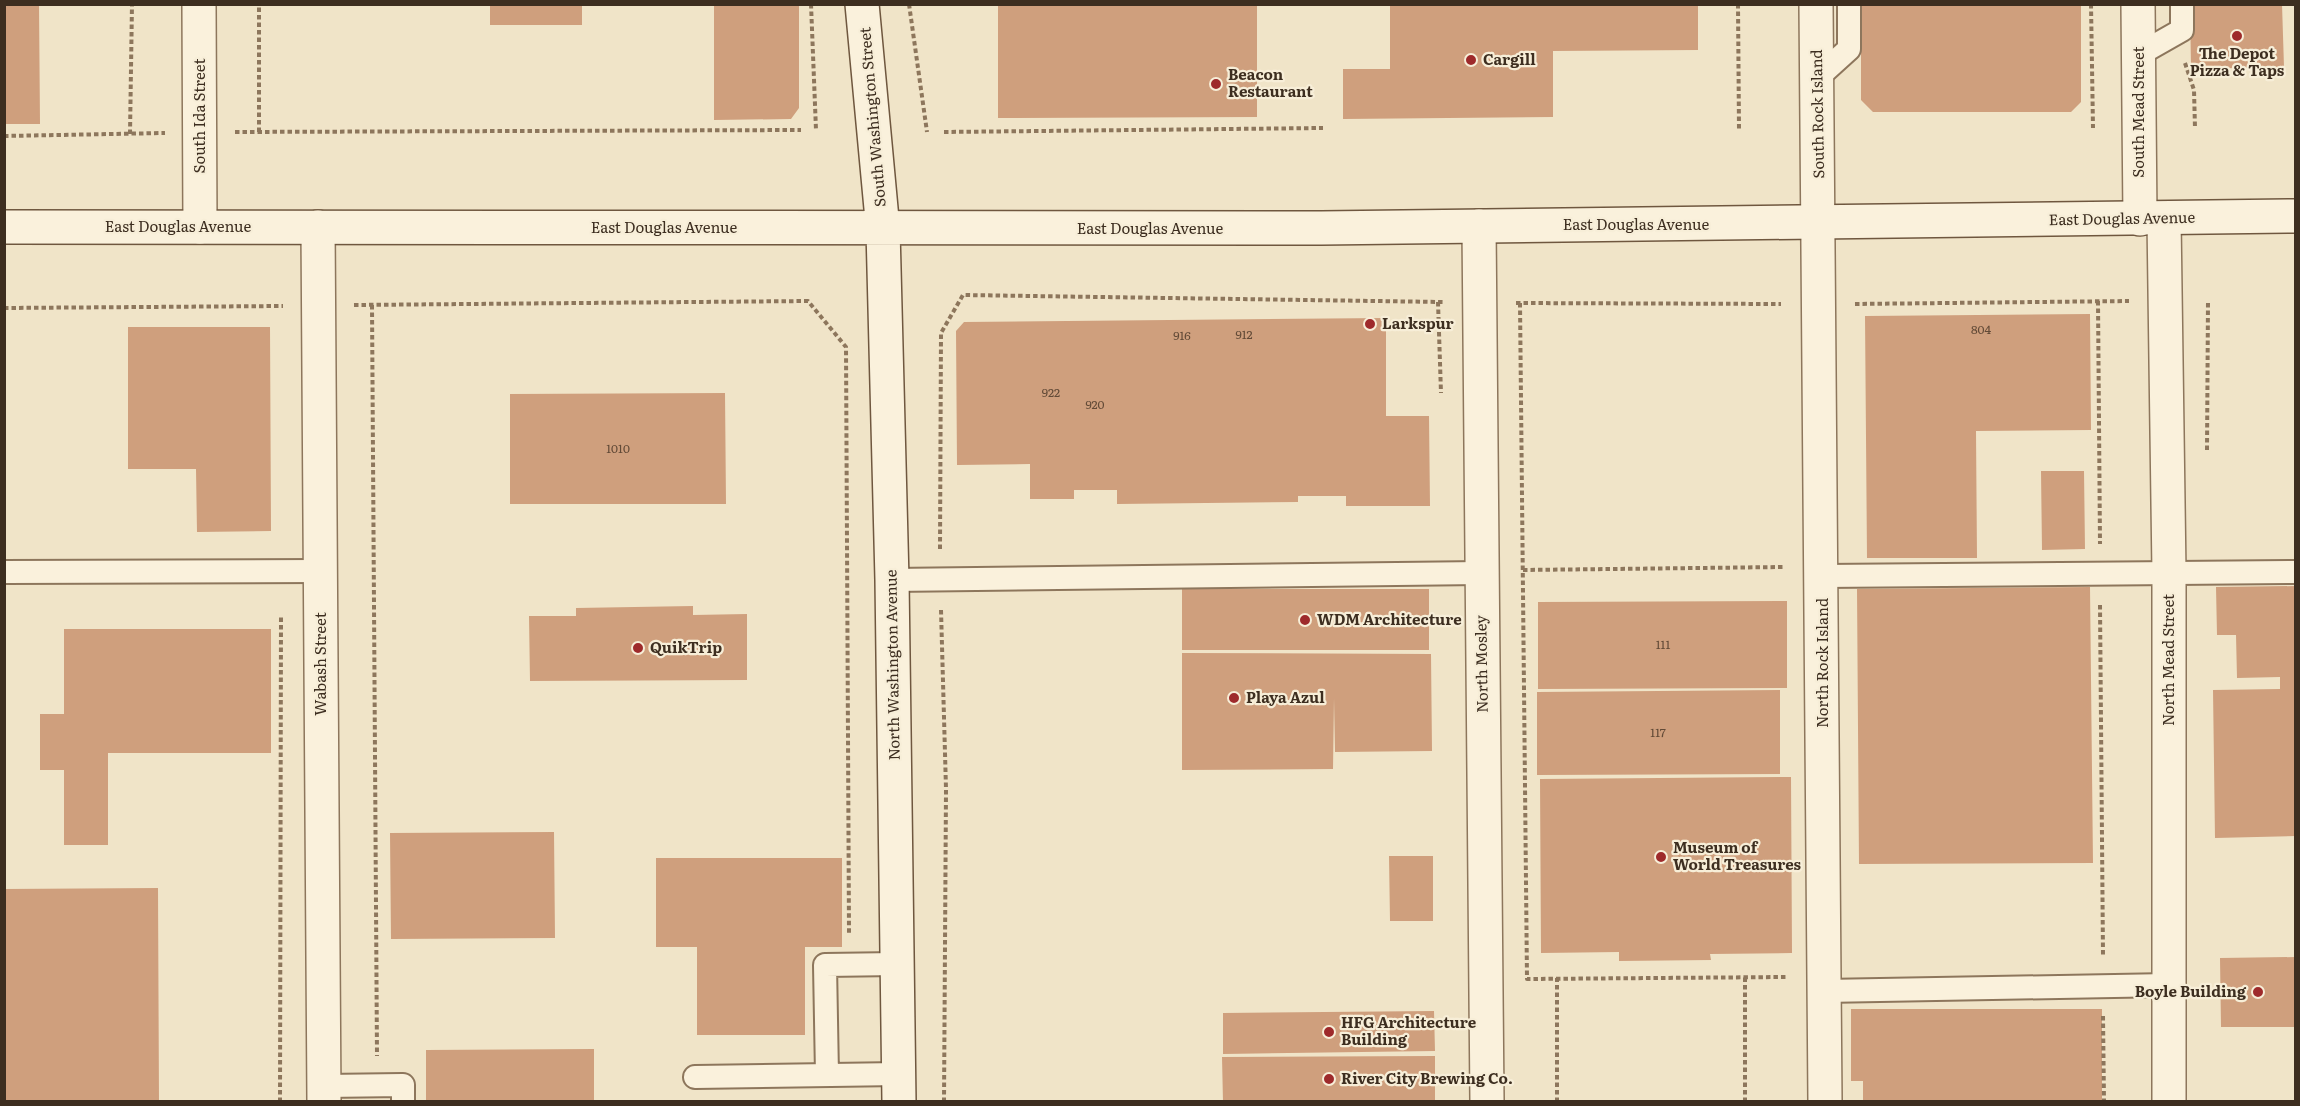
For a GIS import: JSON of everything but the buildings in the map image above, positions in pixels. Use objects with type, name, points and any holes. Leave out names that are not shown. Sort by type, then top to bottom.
[{"type":"street","name":"South Ida Street","points":[[199,4],[200,227]]},
{"type":"street","name":"South Washington Street","points":[[862,4],[883,230]]},
{"type":"street","name":"South Rock Island","points":[[1816,4],[1820,224]]},
{"type":"street","name":"South Mead Street","points":[[2138,4],[2138,55],[2152,219]]},
{"type":"street","name":"East Douglas Avenue","points":[[4,227],[883,230],[1820,224],[2295,216]]},
{"type":"street","name":"North Mead Street","points":[[2152,219],[2169,573],[2169,1101]]},
{"type":"street","name":"North Rock Island","points":[[1820,224],[1822,576],[1810,984],[1825,1101]]},
{"type":"street","name":"North Mosley","points":[[1479,226],[1487,1101]]},
{"type":"street","name":"Wabash Street","points":[[318,227],[324,1094]]},
{"type":"street","name":"North Washington Avenue","points":[[883,230],[892,580],[899,1088]]},
{"type":"lane","points":[[1817,78],[1849,49],[1849,4]]},
{"type":"lane","points":[[2138,55],[2182,30],[2182,4]]},
{"type":"lane","points":[[4,572],[320,571]]},
{"type":"lane","points":[[1822,576],[2295,572]]},
{"type":"lane","points":[[892,580],[1481,573]]},
{"type":"lane","points":[[827,1075],[825,965],[897,964]]},
{"type":"lane","points":[[1810,984],[2169,986]]},
{"type":"lane","points":[[695,1077],[827,1075],[899,1088]]},
{"type":"lane","points":[[324,1094],[377,1085],[403,1085],[403,1101]]},
{"type":"path","points":[[130,134],[132,4]]},
{"type":"path","points":[[259,132],[260,4]]},
{"type":"path","points":[[811,4],[816,130]]},
{"type":"path","points":[[909,4],[927,132]]},
{"type":"path","points":[[1738,4],[1739,130]]},
{"type":"path","points":[[2091,4],[2092,128]]},
{"type":"path","points":[[944,132],[1323,128]]},
{"type":"path","points":[[4,136],[200,132],[801,130]]},
{"type":"path","points":[[944,1101],[946,789],[940,579],[941,333],[963,295],[1480,303],[2133,302]]},
{"type":"path","points":[[4,308],[807,301],[846,347],[849,965]]},
{"type":"path","points":[[2098,302],[2104,1101]]},
{"type":"path","points":[[1520,303],[1527,979],[1745,977],[1810,984]]},
{"type":"path","points":[[372,305],[377,1085]]},
{"type":"path","points":[[281,306],[281,318]]},
{"type":"path","points":[[1523,570],[1792,567]]},
{"type":"path","points":[[280,1101],[281,571]]},
{"type":"path","points":[[1745,977],[1745,1101]]},
{"type":"path","points":[[1557,978],[1557,1101]]},
{"type":"place","name":"The Depot Pizza & Taps","points":[[2237,36]]},
{"type":"place","name":"Cargill","points":[[1471,60]]},
{"type":"place","name":"Beacon Restaurant","points":[[1216,84]]},
{"type":"place","name":"Larkspur","points":[[1370,324]]},
{"type":"place","name":"WDM Architecture","points":[[1305,620]]},
{"type":"place","name":"QuikTrip","points":[[638,648]]},
{"type":"place","name":"Playa Azul","points":[[1234,698]]},
{"type":"place","name":"Museum of World Treasures","points":[[1661,857]]},
{"type":"place","name":"Boyle Building","points":[[2258,992]]},
{"type":"place","name":"HFG Architecture Building","points":[[1329,1032]]},
{"type":"place","name":"River City Brewing Co.","points":[[1329,1079]]}]
